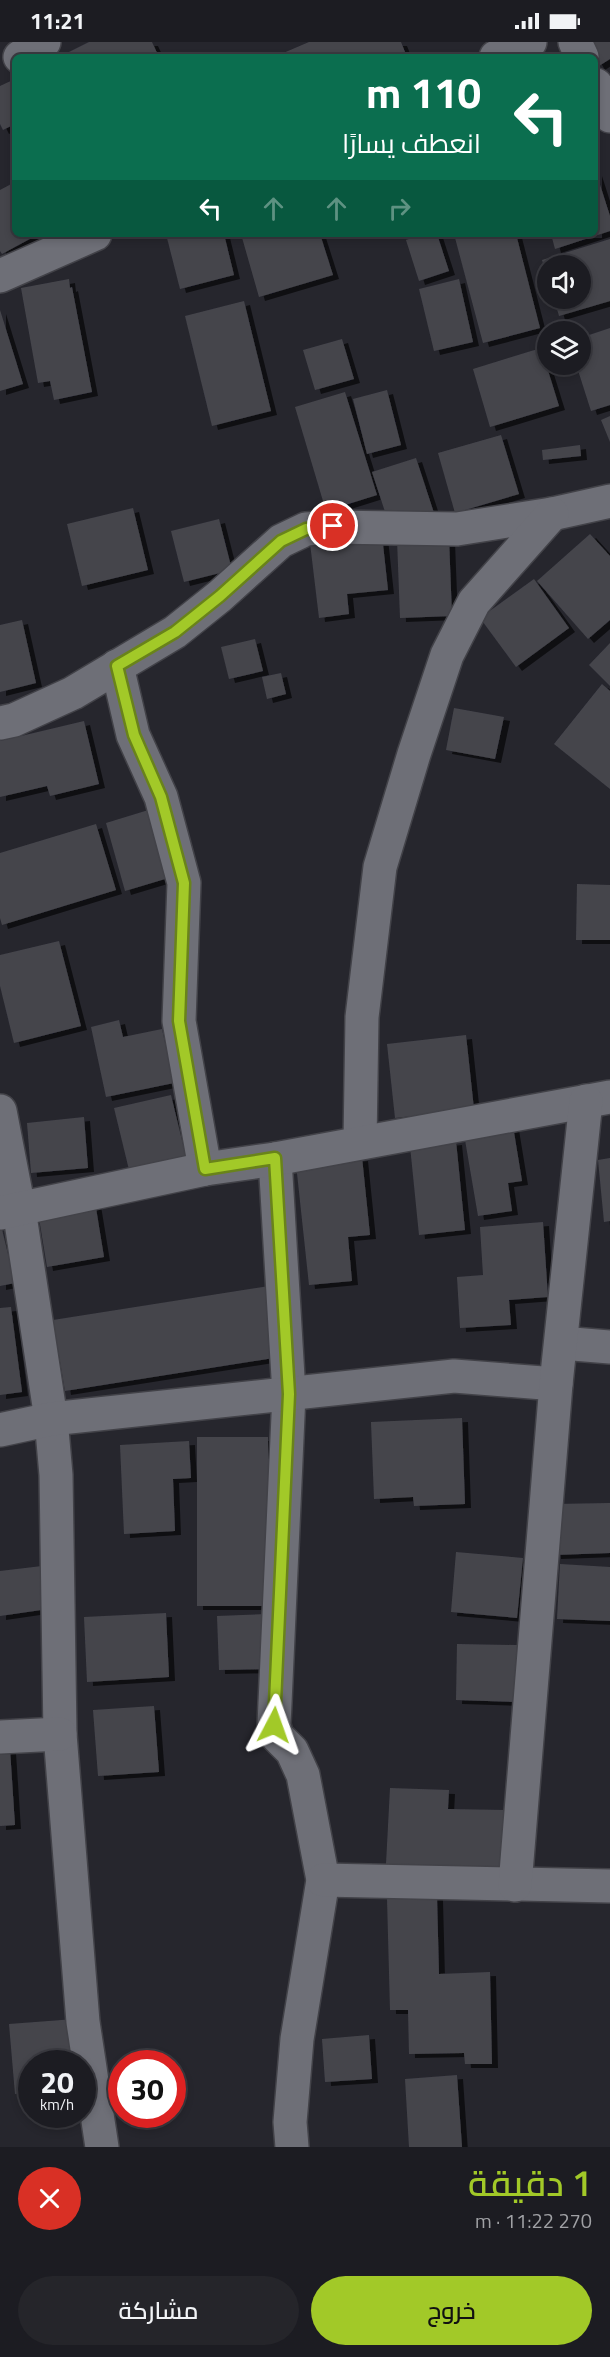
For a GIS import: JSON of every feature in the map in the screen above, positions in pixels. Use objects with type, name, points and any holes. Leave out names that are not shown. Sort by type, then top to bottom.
[{"type":"street","points":[[25,54],[44,42]]},
{"type":"street","points":[[503,54],[530,42]]},
{"type":"street","points":[[598,89],[610,116]]},
{"type":"street","points":[[0,276],[88,237]]},
{"type":"street","points":[[0,723],[14,720],[73,693],[175,632],[220,596],[281,541],[306,529],[333,526],[457,529],[552,514],[610,501]]},
{"type":"street","points":[[360,1142],[362,1017],[380,867],[414,754],[447,655],[474,602],[552,514]]},
{"type":"street","points":[[117,666],[134,735],[161,797],[184,883],[179,1021],[205,1169]]},
{"type":"street","points":[[10,1211],[205,1169],[598,1099],[556,1384],[514,1885]]},
{"type":"street","points":[[0,1111],[10,1211],[51,1419],[56,1475],[60,1734],[83,2022],[102,2147]]},
{"type":"street","points":[[275,1158],[289,1394],[274,1725],[277,1736],[292,1751],[303,1776],[323,1880],[297,2038],[290,2122],[292,2147]]},
{"type":"street","points":[[561,1343],[610,1347]]},
{"type":"street","points":[[0,1430],[51,1419],[454,1376],[556,1384]]},
{"type":"street","points":[[0,1737],[60,1734]]},
{"type":"street","points":[[323,1880],[610,1886]]},
{"type":"building","points":[[89,42],[152,42],[158,54],[65,54]]},
{"type":"building","points":[[309,42],[401,42],[406,54],[281,54]]},
{"type":"building","points":[[585,42],[610,42],[610,59],[599,66],[598,54],[592,54]]},
{"type":"building","points":[[12,80],[12,126],[3,130],[0,124],[0,86]]},
{"type":"building","points":[[598,178],[610,216],[610,231],[598,235]]},
{"type":"building","points":[[12,184],[12,237],[33,237],[2,254],[0,251],[0,190]]},
{"type":"building","points":[[167,237],[225,237],[234,275],[180,289]]},
{"type":"building","points":[[242,237],[321,237],[333,275],[259,297]]},
{"type":"building","points":[[414,237],[438,237],[449,271],[419,281],[406,240]]},
{"type":"building","points":[[455,237],[517,237],[538,321],[537,329],[483,343]]},
{"type":"building","points":[[552,237],[592,237],[555,249]]},
{"type":"building","points":[[610,239],[610,301],[591,307],[591,255],[558,255]]},
{"type":"building","points":[[69,279],[92,392],[54,400],[50,381],[38,383],[21,288]]},
{"type":"building","points":[[459,279],[473,342],[434,351],[419,289]]},
{"type":"building","points":[[244,301],[271,411],[212,426],[185,316]]},
{"type":"building","points":[[557,309],[583,309],[559,316]]},
{"type":"building","points":[[0,310],[23,384],[0,391]]},
{"type":"building","points":[[610,328],[610,405],[591,411],[580,375],[591,375],[591,334]]},
{"type":"building","points":[[342,339],[354,379],[315,390],[303,350]]},
{"type":"building","points":[[537,349],[537,375],[549,375],[559,406],[490,427],[473,369]]},
{"type":"building","points":[[387,390],[401,445],[367,454],[353,399]]},
{"type":"building","points":[[345,392],[377,495],[326,511],[295,407]]},
{"type":"building","points":[[610,416],[610,442],[601,420]]},
{"type":"building","points":[[501,435],[519,494],[455,513],[438,453]]},
{"type":"building","points":[[580,445],[581,456],[543,460],[542,450]]},
{"type":"building","points":[[416,458],[434,513],[390,527],[372,472]]},
{"type":"building","points":[[133,508],[148,570],[82,586],[67,524]]},
{"type":"building","points":[[219,519],[232,570],[184,582],[171,531]]},
{"type":"building","points":[[590,534],[610,556],[610,620],[588,639],[537,581]]},
{"type":"building","points":[[382,535],[388,590],[347,594],[349,614],[319,618],[310,543]]},
{"type":"building","points":[[449,538],[452,616],[400,618],[397,539]]},
{"type":"building","points":[[534,579],[569,628],[516,667],[480,618]]},
{"type":"building","points":[[22,620],[36,683],[0,692],[0,625]]},
{"type":"building","points":[[255,639],[263,671],[229,679],[221,647]]},
{"type":"building","points":[[610,643],[610,686],[589,665]]},
{"type":"building","points":[[281,673],[286,694],[267,699],[262,677]]},
{"type":"building","points":[[602,684],[610,691],[610,789],[554,744]]},
{"type":"building","points":[[454,708],[504,717],[495,759],[446,750]]},
{"type":"building","points":[[84,721],[99,784],[50,796],[47,786],[0,797],[0,741]]},
{"type":"building","points":[[155,808],[175,876],[125,891],[106,823]]},
{"type":"building","points":[[96,824],[116,890],[2,925],[0,918],[0,853]]},
{"type":"building","points":[[577,884],[610,885],[610,940],[576,940]]},
{"type":"building","points":[[59,941],[81,1026],[14,1043],[0,986],[0,955]]},
{"type":"building","points":[[119,1020],[123,1037],[162,1029],[174,1083],[106,1097],[91,1027]]},
{"type":"building","points":[[466,1035],[474,1109],[395,1118],[387,1044]]},
{"type":"building","points":[[171,1095],[187,1161],[130,1174],[114,1108]]},
{"type":"building","points":[[84,1117],[88,1168],[31,1173],[27,1123]]},
{"type":"building","points":[[513,1126],[522,1181],[508,1183],[512,1211],[478,1216],[464,1134]]},
{"type":"building","points":[[456,1141],[465,1230],[419,1235],[410,1146]]},
{"type":"building","points":[[362,1157],[370,1235],[348,1237],[352,1281],[309,1285],[296,1164]]},
{"type":"building","points":[[610,1158],[610,1221],[604,1222],[598,1160]]},
{"type":"building","points":[[95,1202],[104,1257],[47,1267],[38,1212]]},
{"type":"building","points":[[0,1221],[15,1283],[0,1286]]},
{"type":"building","points":[[543,1222],[548,1297],[509,1300],[511,1325],[460,1328],[457,1277],[483,1275],[480,1227]]},
{"type":"building","points":[[269,1286],[280,1357],[65,1391],[53,1320]]},
{"type":"building","points":[[11,1307],[22,1392],[0,1395],[0,1308]]},
{"type":"building","points":[[462,1418],[465,1504],[414,1506],[413,1497],[374,1499],[371,1422]]},
{"type":"building","points":[[197,1437],[268,1437],[268,1606],[197,1606]]},
{"type":"building","points":[[189,1441],[191,1478],[173,1479],[175,1531],[124,1534],[120,1445]]},
{"type":"building","points":[[610,1503],[610,1553],[555,1555],[554,1504]]},
{"type":"building","points":[[456,1552],[523,1558],[517,1618],[451,1612]]},
{"type":"building","points":[[560,1564],[610,1567],[610,1621],[557,1619]]},
{"type":"building","points":[[42,1566],[48,1609],[0,1616],[0,1571]]},
{"type":"building","points":[[166,1613],[169,1677],[87,1682],[84,1617]]},
{"type":"building","points":[[267,1614],[269,1669],[219,1670],[217,1616]]},
{"type":"building","points":[[457,1644],[517,1645],[515,1702],[456,1700]]},
{"type":"building","points":[[154,1706],[159,1772],[98,1776],[93,1710]]},
{"type":"building","points":[[10,1749],[15,1825],[0,1826],[0,1750]]},
{"type":"building","points":[[390,1788],[449,1790],[448,1809],[505,1810],[503,1868],[386,1864]]},
{"type":"building","points":[[437,1896],[439,1974],[490,1972],[492,2064],[465,2064],[464,2053],[409,2054],[408,2010],[390,2010],[387,1898]]},
{"type":"building","points":[[75,2019],[78,2050],[18,2050],[18,2094],[15,2094],[9,2024]]},
{"type":"building","points":[[369,2035],[372,2079],[325,2082],[322,2039]]},
{"type":"building","points":[[457,2075],[462,2147],[409,2147],[405,2079]]},
{"type":"route","points":[[274,1725],[289,1394],[275,1158],[205,1169],[179,1021],[184,883],[161,797],[134,735],[117,666],[175,632],[220,596],[281,541],[306,529],[333,526]]}]
